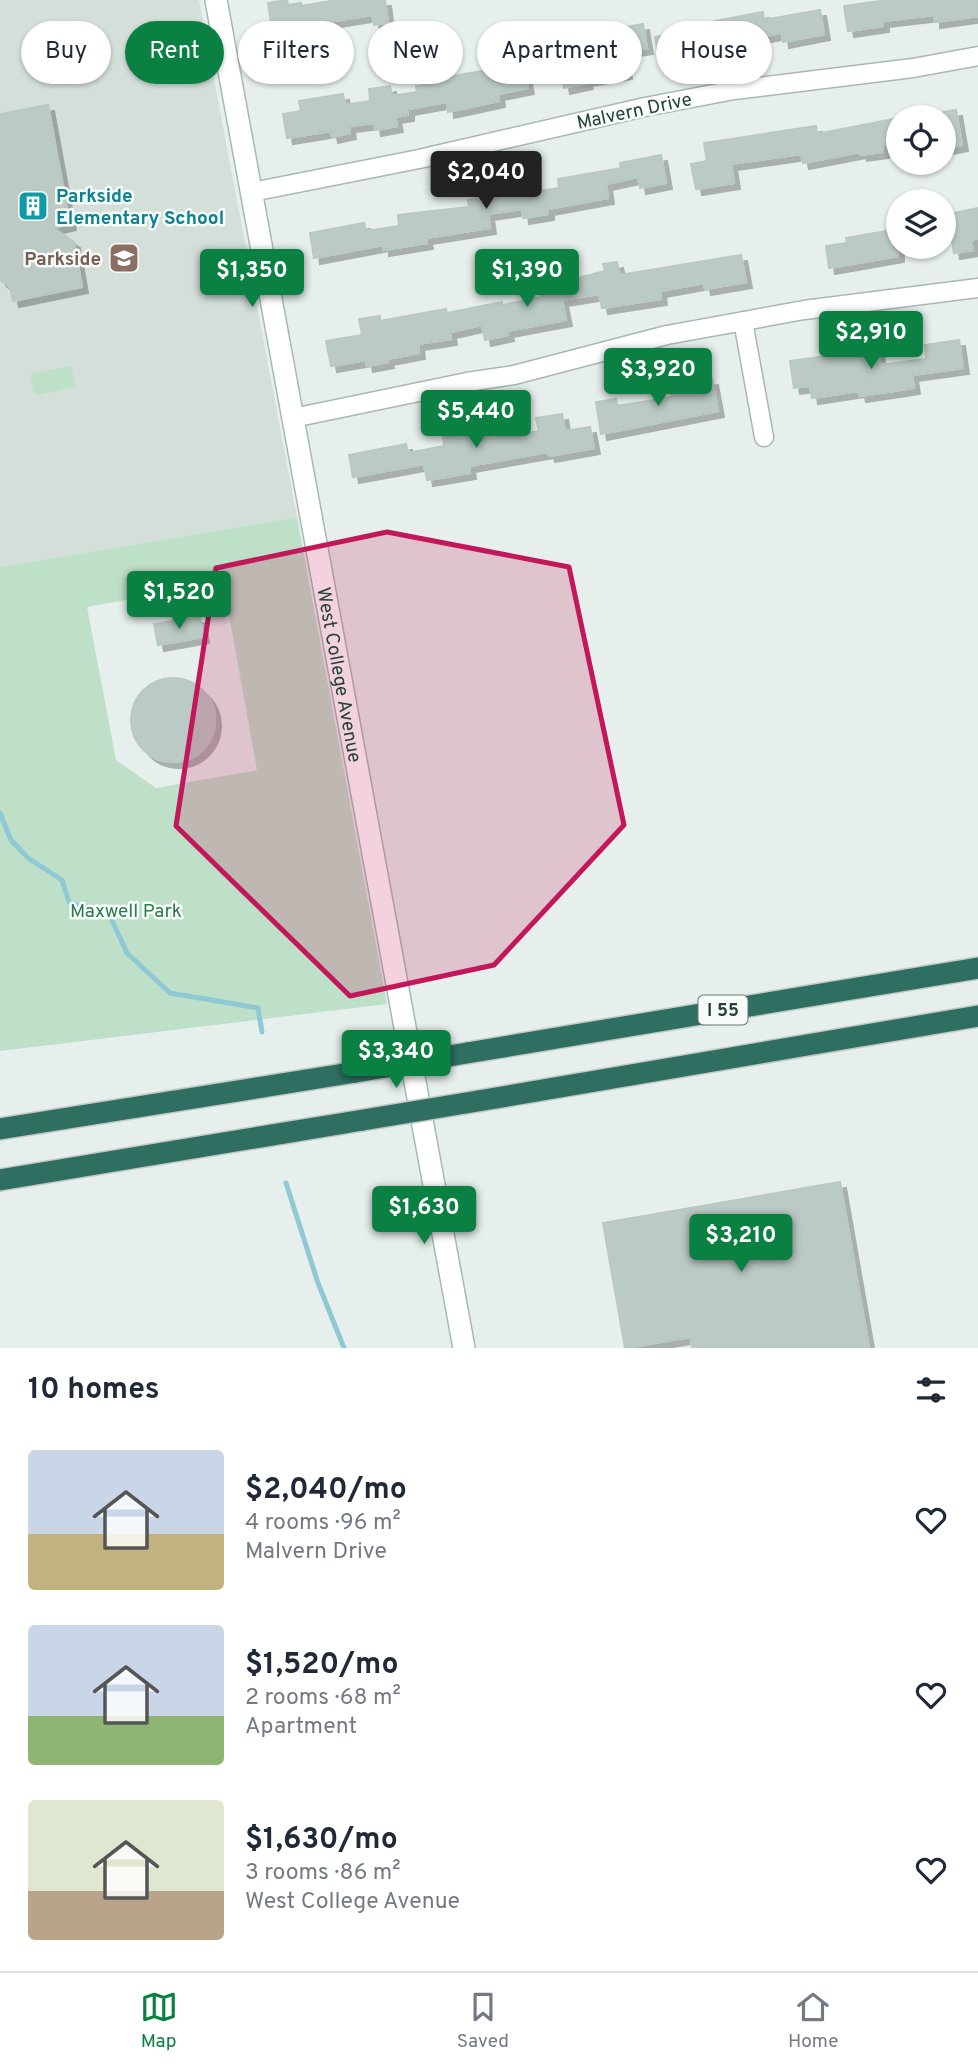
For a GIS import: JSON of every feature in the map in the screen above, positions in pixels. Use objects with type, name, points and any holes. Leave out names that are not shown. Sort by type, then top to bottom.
[{"type":"highway","name":"I 55","points":[[0,1129],[978,968]]},
{"type":"highway","points":[[0,1180],[978,1016]]},
{"type":"main road","name":"West College Avenue","points":[[216,0],[464,1348]]},
{"type":"street","name":"Malvern Drive","points":[[252,192],[419,159],[658,104],[734,90],[913,68],[978,56]]},
{"type":"street","points":[[293,418],[467,382],[514,375],[667,335],[804,310],[978,288]]},
{"type":"street","points":[[743,321],[764,437]]},
{"type":"highlighted area","points":[[387,532],[569,567],[624,825],[494,965],[350,996],[176,826],[216,568]]},
{"type":"shaded area","name":"Parkside","points":[[0,0],[199,0],[203,21],[125,21],[125,84],[215,84],[297,517],[0,567]]},
{"type":"green space","points":[[71,366],[76,386],[39,395],[34,392],[30,376],[33,373]]},
{"type":"green space","name":"Maxwell Park","points":[[297,517],[387,1004],[0,1051],[0,567]],"holes":[[[223,582],[257,770],[156,788],[116,760],[87,607]]]},
{"type":"building","points":[[287,0],[288,5],[301,3],[301,6],[337,0],[385,0],[388,21],[373,21],[372,15],[334,21],[271,21],[268,3]]},
{"type":"building","points":[[888,0],[978,0],[978,16],[934,22],[934,15],[883,21],[883,26],[848,31],[844,6]]},
{"type":"building","points":[[820,10],[824,34],[783,42],[782,33],[772,35],[772,21],[715,21],[763,12],[764,20]]},
{"type":"building","points":[[642,24],[647,48],[642,49]]},
{"type":"building","points":[[477,72],[477,84],[527,84],[528,88],[498,94],[499,101],[448,112],[447,102],[408,109],[408,115],[395,117],[397,126],[375,130],[374,123],[349,126],[350,133],[332,137],[331,131],[287,138],[283,114],[301,111],[299,101],[343,94],[345,105],[370,101],[369,89],[390,86],[392,96],[417,92],[416,86],[463,84],[463,74]]},
{"type":"building","points":[[563,84],[582,84],[564,88]]},
{"type":"building","name":"Parkside Elementary School","points":[[48,105],[70,224],[53,228],[74,242],[82,287],[13,301],[10,287],[0,280],[0,114]]},
{"type":"building","points":[[956,110],[962,145],[956,146]]},
{"type":"building","points":[[886,120],[886,144],[882,145],[883,152],[861,155],[860,152],[803,163],[801,154],[731,164],[734,183],[696,189],[691,164],[707,161],[704,143],[816,126],[817,134]]},
{"type":"building","points":[[661,155],[666,183],[640,188],[638,177],[606,184],[608,198],[548,209],[548,214],[523,218],[522,209],[488,214],[490,228],[426,238],[427,243],[383,250],[383,245],[314,258],[310,233],[364,223],[366,231],[399,226],[398,215],[469,207],[468,200],[502,195],[502,191],[519,188],[520,194],[559,188],[558,179],[621,168],[620,163]]},
{"type":"building","points":[[978,208],[978,238],[971,240],[973,250],[956,253],[956,212]]},
{"type":"building","points":[[886,231],[886,258],[829,268],[826,246],[847,243],[846,238]]},
{"type":"building","points":[[741,255],[746,282],[705,289],[704,283],[660,291],[661,299],[602,308],[599,294],[562,300],[566,320],[507,331],[508,335],[485,340],[482,325],[450,332],[451,339],[418,344],[419,353],[387,359],[388,362],[367,366],[366,360],[331,366],[326,341],[362,335],[359,319],[380,316],[380,321],[446,309],[447,313],[542,297],[540,288],[605,271],[603,264],[617,262],[620,275]]},
{"type":"building","points":[[959,340],[963,368],[912,375],[914,388],[860,396],[859,391],[812,398],[810,386],[794,388],[790,361],[878,349],[880,365],[926,359],[925,345]]},
{"type":"building","points":[[712,379],[718,411],[601,434],[596,402],[616,399],[617,406],[672,397],[671,393],[686,391],[685,384]]},
{"type":"building","points":[[562,414],[565,431],[590,427],[594,448],[549,456],[548,452],[469,466],[470,473],[427,480],[424,464],[353,477],[349,455],[406,444],[408,453],[444,446],[443,437],[503,426],[505,437],[539,431],[536,418]]},
{"type":"building","points":[[200,617],[203,637],[158,645],[154,624]]},
{"type":"building","points":[[173,678],[196,685],[208,697],[215,720],[208,743],[196,755],[173,762],[150,755],[138,743],[131,720],[138,697],[150,685]]},
{"type":"building","points":[[840,1182],[869,1348],[692,1348],[691,1337],[625,1348],[603,1223]]},
{"type":"waterway","points":[[0,813],[11,840],[28,858],[62,880],[69,902],[110,916],[127,953],[170,993],[258,1008],[262,1032]]},
{"type":"waterway","points":[[286,1183],[318,1283],[344,1348]]},
{"type":"place","name":"Parkside Elementary School","points":[[33,206]]},
{"type":"place","name":"Parkside","points":[[124,258]]}]
